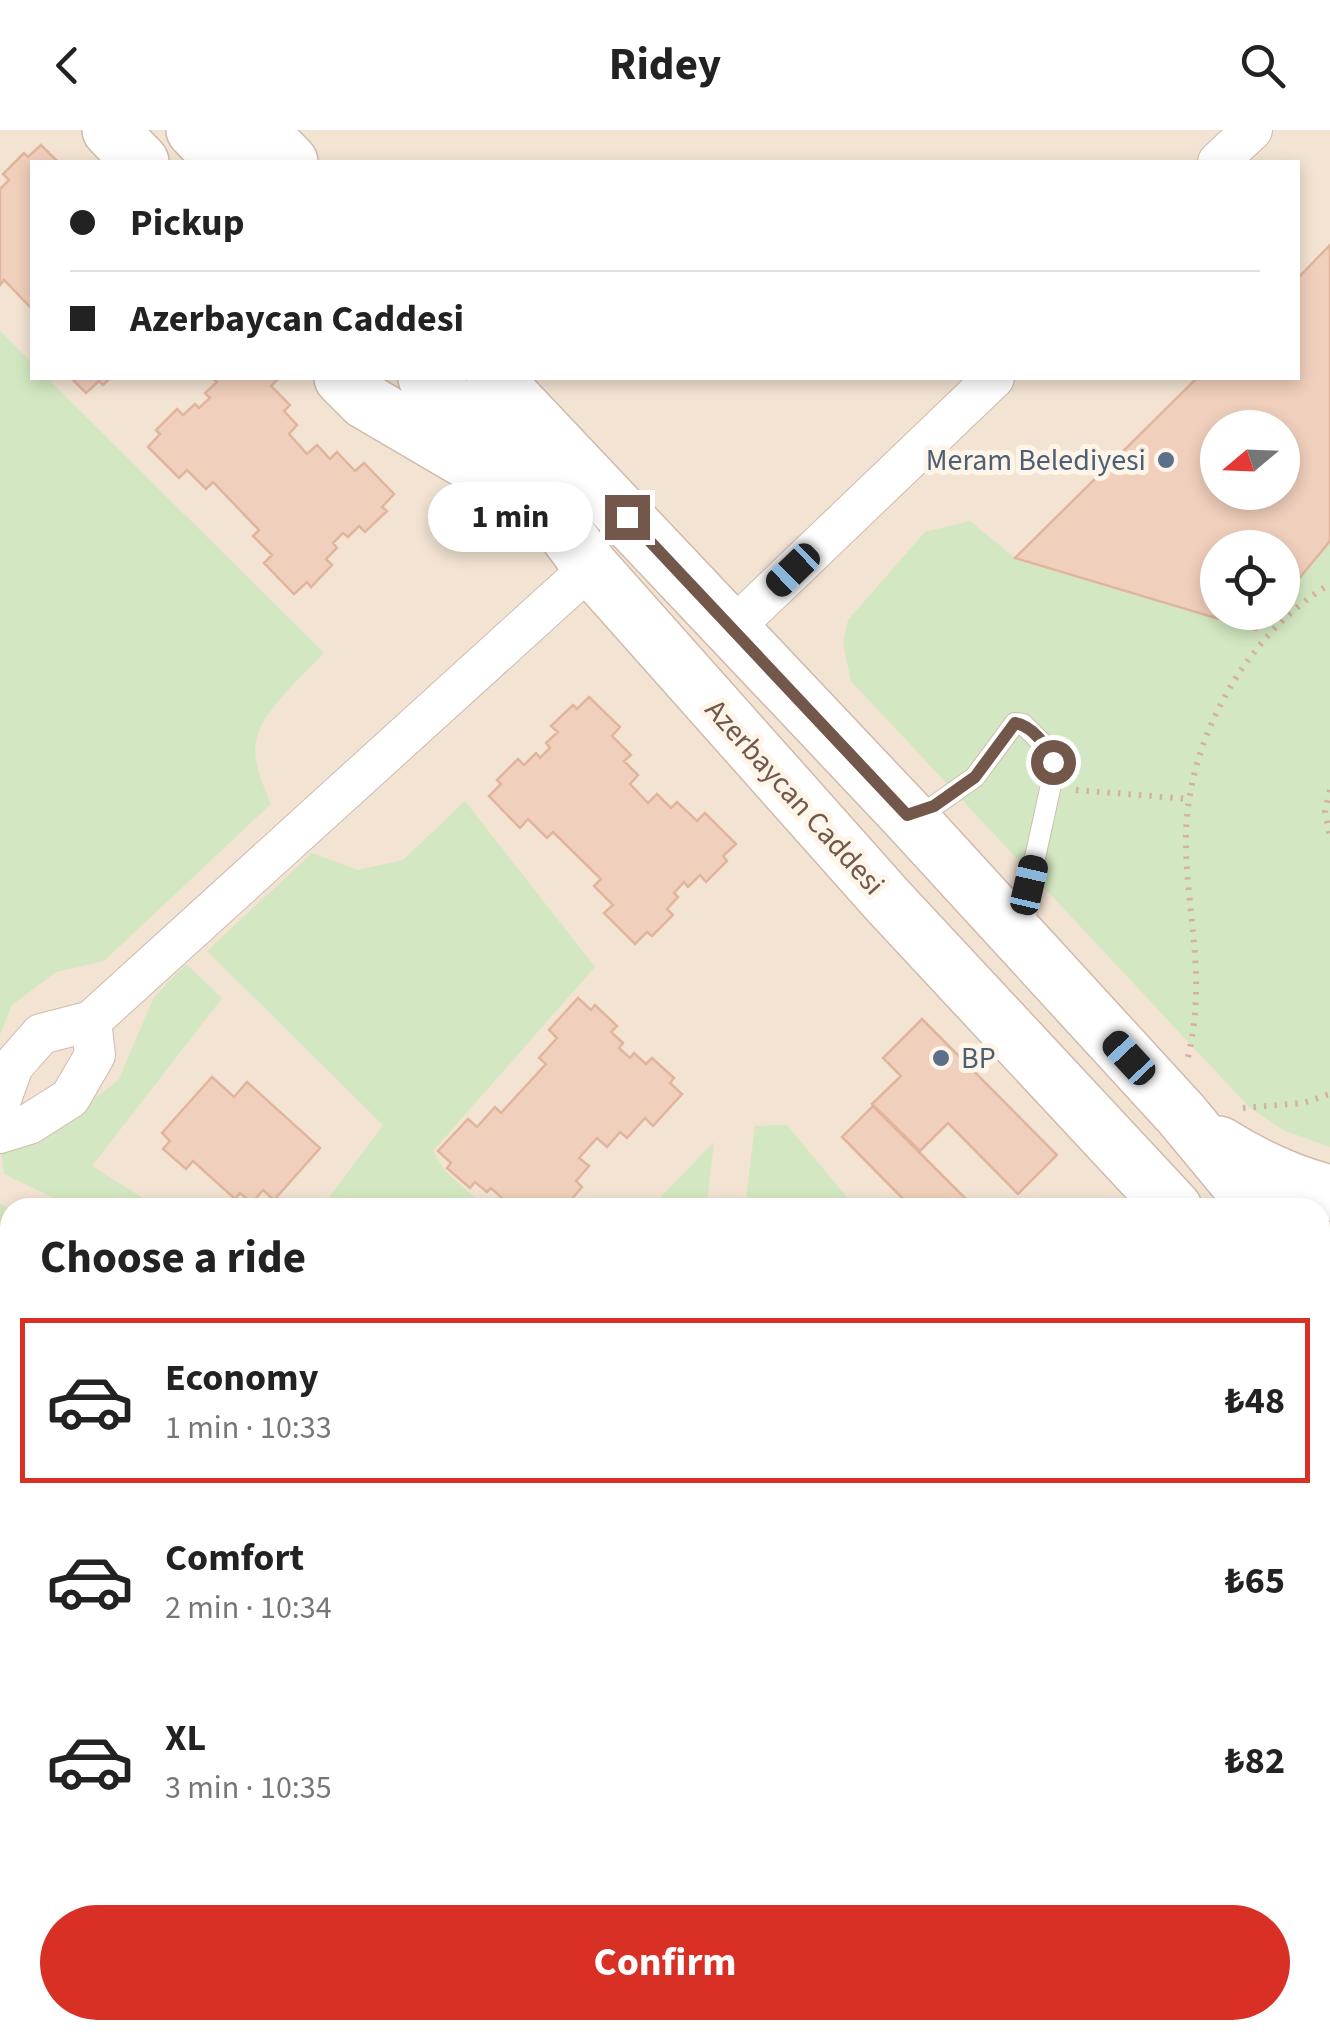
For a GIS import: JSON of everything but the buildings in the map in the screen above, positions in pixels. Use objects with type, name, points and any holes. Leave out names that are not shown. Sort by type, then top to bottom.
[{"type":"main road","points":[[110,130],[139,160]]},
{"type":"main road","points":[[194,130],[223,160]]},
{"type":"main road","points":[[259,130],[288,160]]},
{"type":"main road","points":[[344,380],[365,401],[547,507]]},
{"type":"main road","name":"Azerbaycan Caddesi","points":[[428,380],[547,507],[591,567],[888,902],[1160,1191]]},
{"type":"main road","points":[[496,380],[907,815],[1181,1114],[1251,1198]]},
{"type":"main road","points":[[1181,1114],[1222,1146],[1260,1168],[1330,1194]]},
{"type":"street","points":[[1220,160],[1252,130]]},
{"type":"street","points":[[733,628],[992,380]]},
{"type":"street","points":[[0,1102],[13,1066],[41,1034],[90,1021],[591,567]]},
{"type":"street","points":[[0,1133],[29,1124],[70,1098],[96,1055],[90,1021]]},
{"type":"lane","points":[[907,815],[934,806],[975,777],[1015,723],[1023,724],[1047,748],[1054,770],[1029,885],[1024,944]]},
{"type":"lane","points":[[888,902],[928,976]]},
{"type":"lane","points":[[1081,1136],[1160,1191]]},
{"type":"path","points":[[1187,1059],[1198,982],[1186,848],[1189,799],[1208,734],[1231,686],[1282,622],[1330,584]]},
{"type":"path","points":[[1069,790],[1189,799]]},
{"type":"path","points":[[1330,790],[1325,811],[1330,836]]},
{"type":"path","points":[[1237,1108],[1288,1105],[1330,1094]]},
{"type":"shaded area","points":[[0,130],[1330,130],[1330,1198],[0,1198]]},
{"type":"green space","points":[[0,331],[30,361],[30,380],[49,380],[324,653],[274,706],[259,730],[256,757],[271,804],[104,961],[56,972],[12,1005],[0,1035]]},
{"type":"green space","points":[[970,521],[1015,558],[1200,613],[1200,630],[1300,630],[1300,578],[1330,541],[1330,1147],[1283,1130],[1249,1107],[851,681],[843,643],[848,620],[925,532]]},
{"type":"green space","points":[[465,801],[595,967],[433,1151],[444,1170],[475,1198],[329,1198],[383,1125],[207,951],[312,853],[358,870],[403,860]]},
{"type":"green space","points":[[186,964],[222,998],[92,1166],[143,1198],[53,1198],[4,1174],[0,1143],[77,1113],[119,1079],[154,997]]},
{"type":"green space","points":[[787,1125],[848,1198],[746,1198],[755,1126]]},
{"type":"green space","points":[[714,1142],[707,1198],[660,1198]]},
{"type":"place","name":"Meram Belediyesi","points":[[1166,460]]},
{"type":"place","name":"BP","points":[[941,1058]]},
{"type":"route","points":[[627,517],[907,815],[934,806],[975,777],[1015,723],[1023,724],[1047,748],[1053,762]]}]
